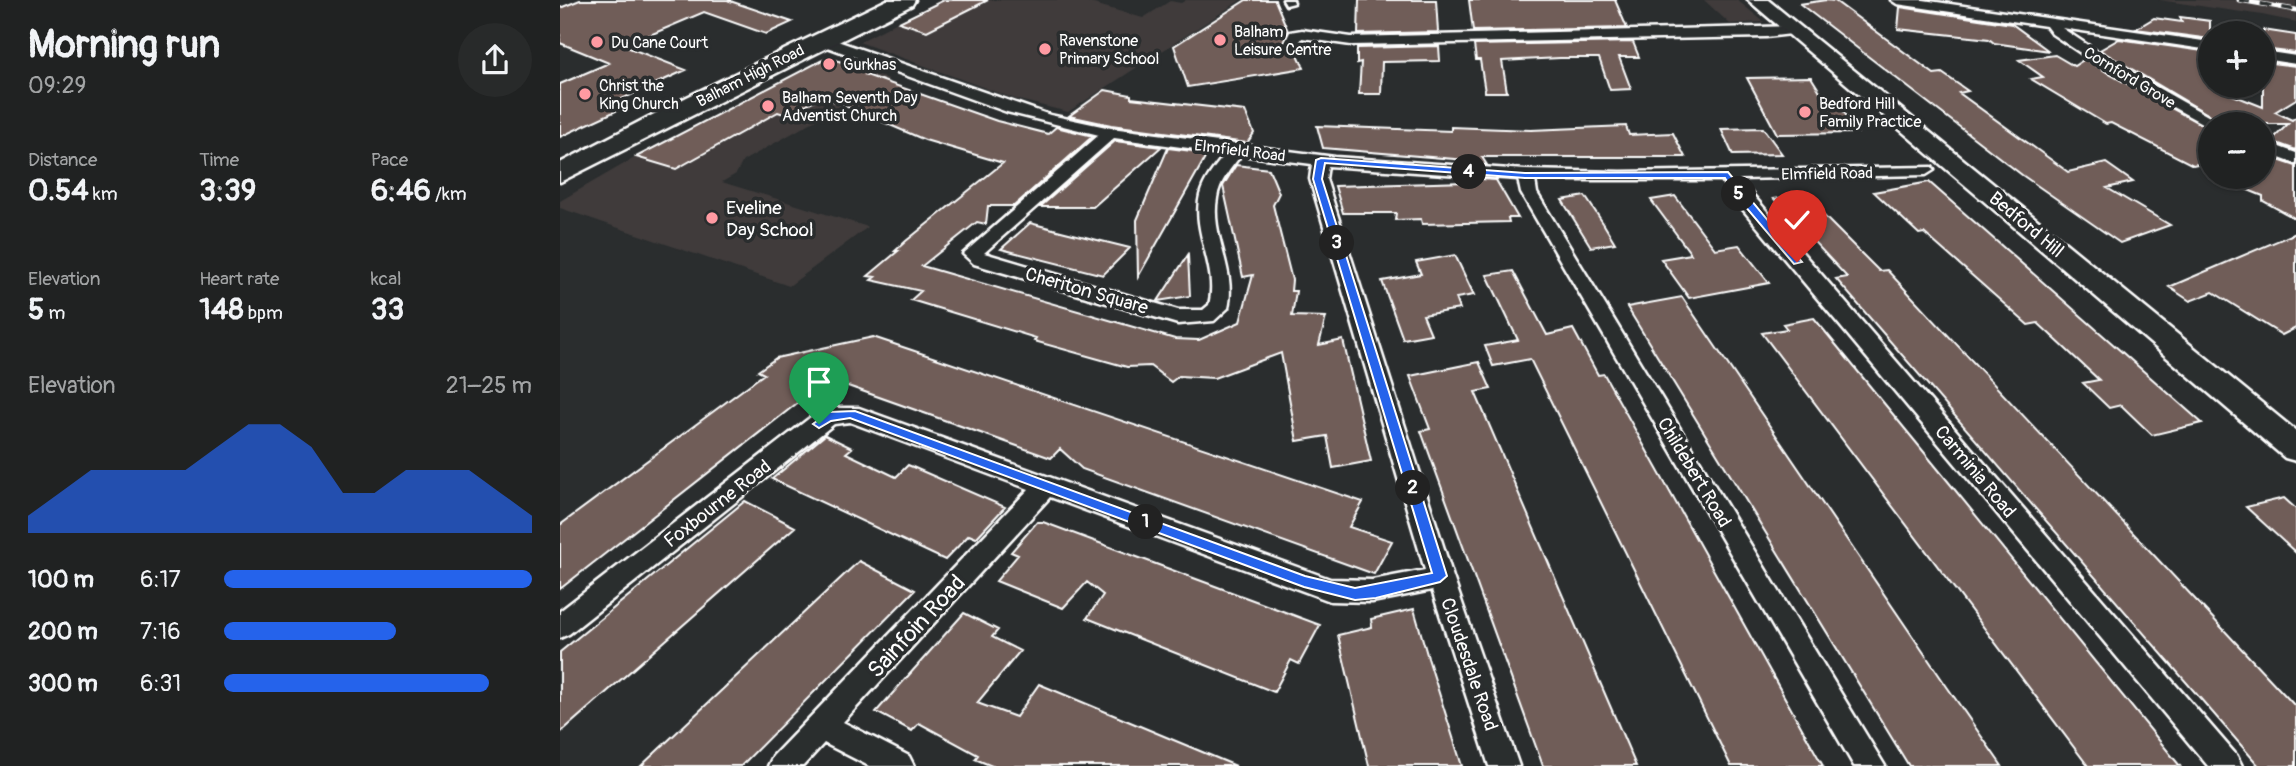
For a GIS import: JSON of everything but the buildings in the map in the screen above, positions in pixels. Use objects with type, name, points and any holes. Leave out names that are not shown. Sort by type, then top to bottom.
[{"type":"highway","name":"Balham High Road","points":[[560,174],[904,0]]},
{"type":"main road","name":"Bedford Hill","points":[[1757,0],[2296,449]]},
{"type":"street","points":[[1897,0],[2056,24],[2076,24],[2198,44]]},
{"type":"street","name":"Cornford Grove","points":[[2056,24],[2053,26],[2057,31],[2089,54],[2153,93],[2198,116]]},
{"type":"street","points":[[1290,47],[1291,39],[1302,34],[1351,41],[1766,33],[1795,30]]},
{"type":"street","name":"Elmfield Road","points":[[821,40],[1012,109],[1111,133],[1236,150],[1321,160],[1525,175],[1728,175],[1926,170]]},
{"type":"street","points":[[2275,57],[2296,60]]},
{"type":"street","name":"Cheriton Square","points":[[1111,133],[972,254],[981,260],[1178,317],[1207,316],[1218,308],[1221,293],[1208,202],[1216,180],[1236,150]]},
{"type":"street","points":[[2275,151],[2296,159]]},
{"type":"street","name":"Cloudesdale Road","points":[[1321,160],[1318,179],[1440,576],[1504,766]]},
{"type":"street","name":"Childebert Road","points":[[1525,175],[1529,193],[1870,766]]},
{"type":"street","name":"Carminia Road","points":[[1728,175],[1736,190],[2227,766]]},
{"type":"street","name":"Foxbourne Road","points":[[560,626],[829,416],[851,414],[1330,590],[1355,594],[1376,592],[1440,576]]},
{"type":"street","name":"Sainfoin Road","points":[[783,766],[1047,485]]},
{"type":"street","points":[[821,726],[899,766]]},
{"type":"shaded area","name":"Ravenstone Primary School","points":[[940,0],[1080,0],[1143,18],[1170,1],[1181,3],[1186,0],[1241,0],[1068,112],[1015,99],[859,42]]},
{"type":"shaded area","points":[[1704,0],[1737,0],[1764,22],[1730,24]]},
{"type":"shaded area","points":[[2159,0],[2296,0],[2296,22],[2262,15]]},
{"type":"shaded area","name":"Eveline Day School","points":[[828,57],[889,79],[743,161],[736,174],[722,182],[868,227],[789,286],[560,208],[560,201],[636,157]]},
{"type":"railway","points":[[2239,0],[2296,10]]},
{"type":"place","name":"Balham Leisure Centre","points":[[1220,40]]},
{"type":"place","name":"Du Cane Court","points":[[597,42]]},
{"type":"place","name":"Ravenstone Primary School","points":[[1045,49]]},
{"type":"place","name":"Gurkhas","points":[[829,64]]},
{"type":"place","name":"Christ the King Church","points":[[585,94]]},
{"type":"place","name":"Balham Seventh Day Adventist Church","points":[[768,106]]},
{"type":"place","name":"Bedford Hill Family Practice","points":[[1805,112]]},
{"type":"place","name":"Eveline Day School","points":[[712,218]]},
{"type":"route","points":[[819,424],[829,416],[851,414],[1304,582],[1355,594],[1376,592],[1440,576],[1318,179],[1321,160],[1383,167],[1525,175],[1728,175],[1736,190],[1797,262]]}]
